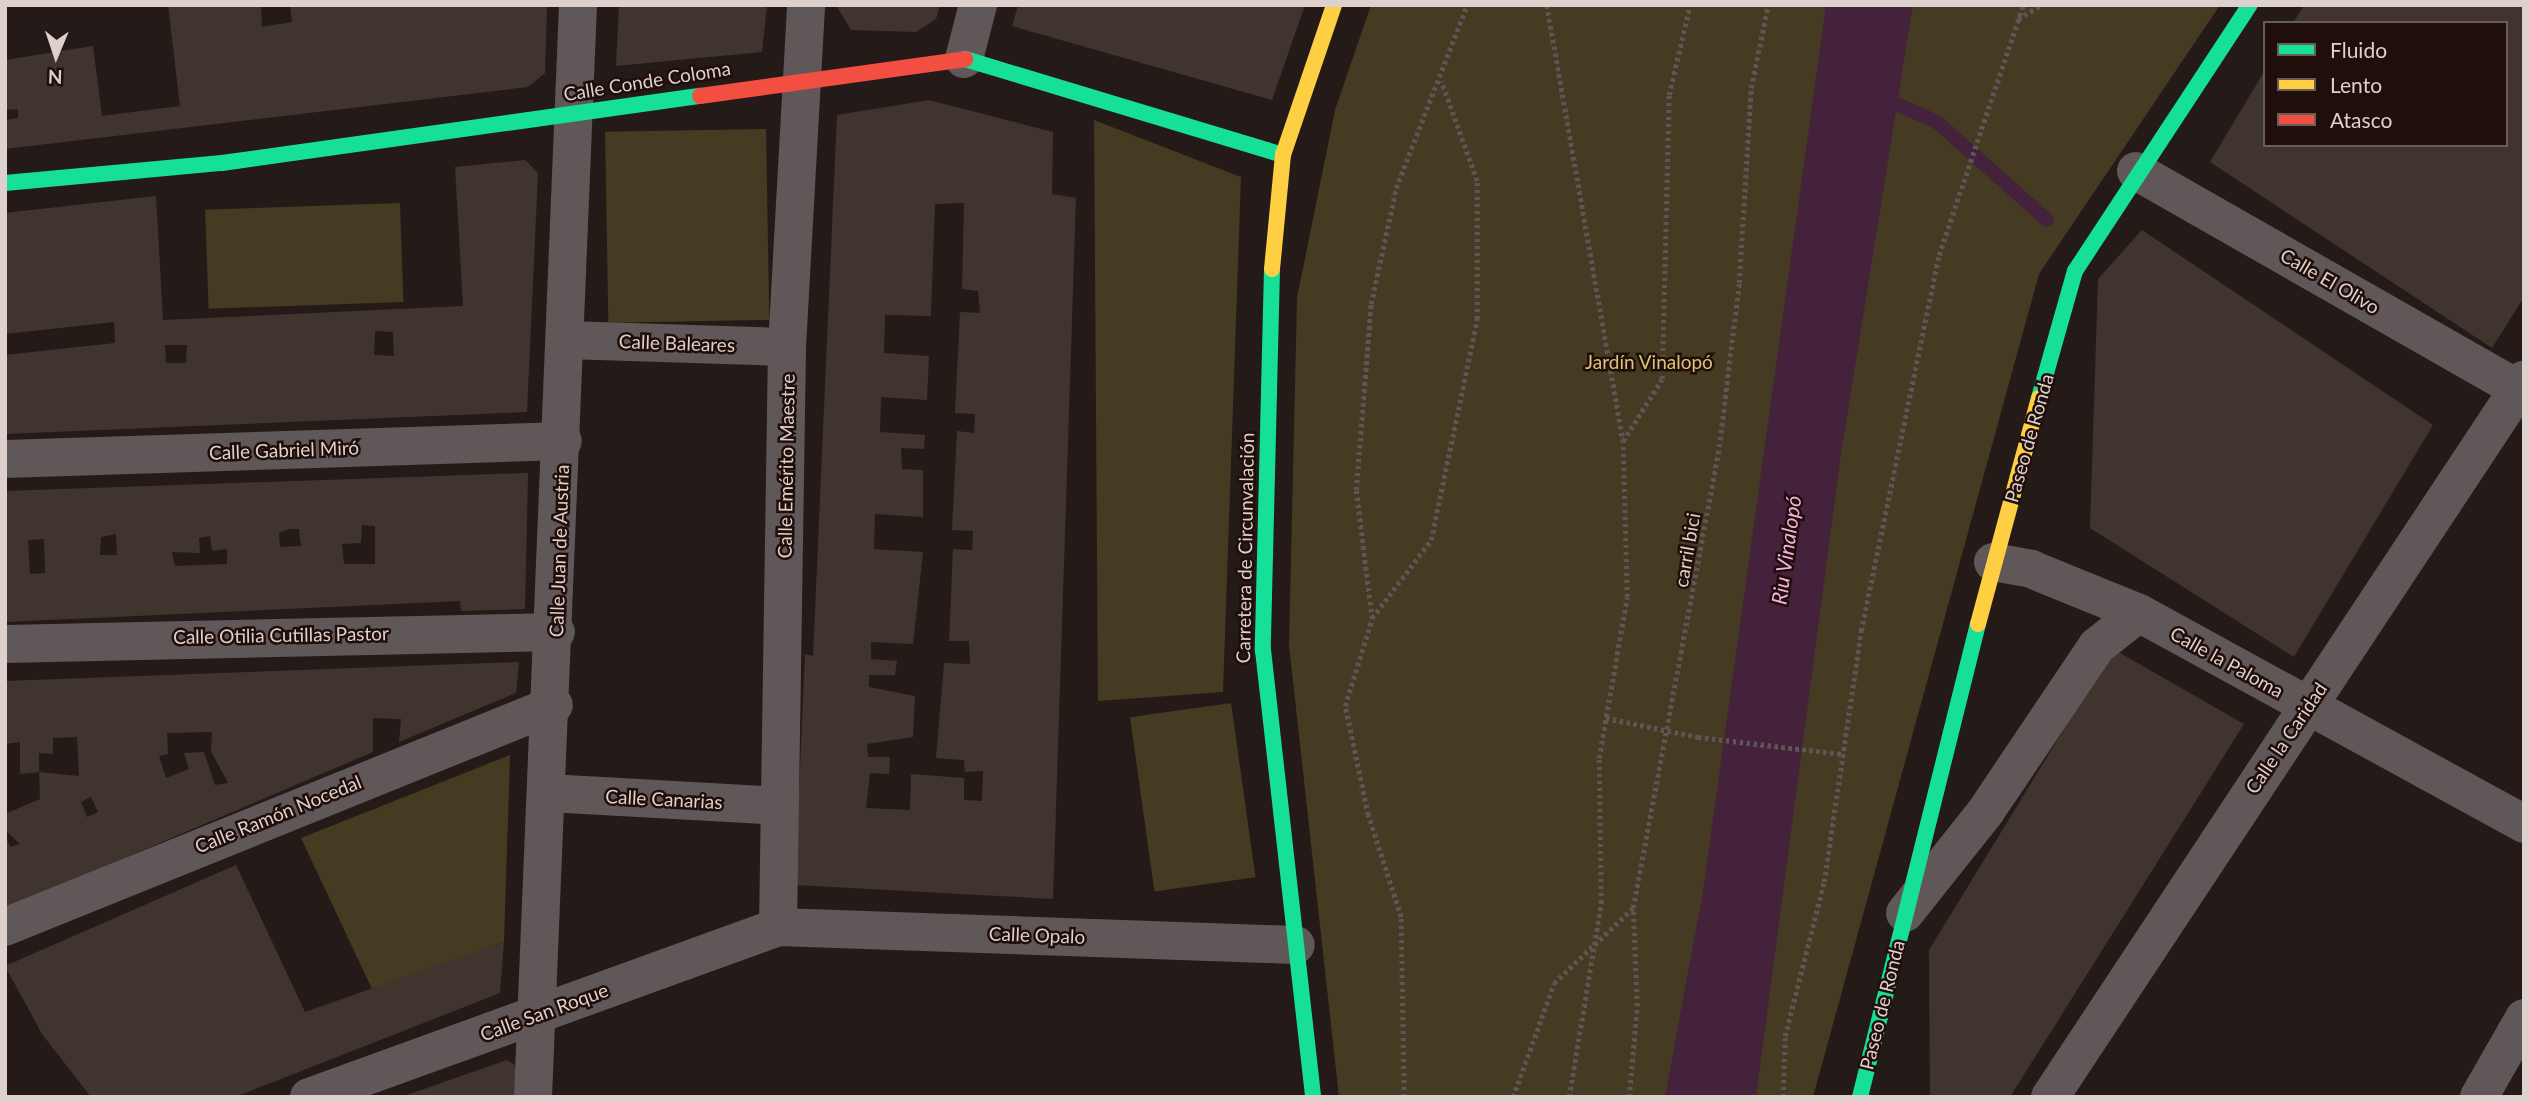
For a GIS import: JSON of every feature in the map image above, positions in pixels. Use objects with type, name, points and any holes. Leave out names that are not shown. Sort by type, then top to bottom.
[{"type":"street","name":"Calle Juan de Austria","points":[[533,1097],[535,1015],[554,705],[578,5]]},
{"type":"street","name":"Calle Emérito Maestre","points":[[778,927],[788,347],[797,79],[806,5]]},
{"type":"street","points":[[964,60],[978,5]]},
{"type":"street","name":"Carretera de Circunvalación","points":[[1313,1097],[1263,650],[1270,295],[1283,155],[1334,5]]},
{"type":"street","name":"Paseo de Ronda","points":[[1860,1097],[1993,562],[2075,271],[2136,171],[2250,5]]},
{"type":"street","name":"Calle Conde Coloma","points":[[5,183],[222,163],[797,79],[964,60],[1283,155]]},
{"type":"street","name":"Calle El Olivo","points":[[2136,171],[2522,387]]},
{"type":"street","name":"Calle Baleares","points":[[566,340],[788,347]]},
{"type":"street","name":"Calle la Caridad","points":[[2050,1097],[2522,387]]},
{"type":"street","name":"Calle Gabriel Miró","points":[[5,459],[563,441]]},
{"type":"street","name":"Calle la Paloma","points":[[1993,562],[2031,569],[2139,613],[2524,824]]},
{"type":"street","name":"Paseo de Ronda","points":[[1905,914],[1986,811],[2097,646],[2139,613]]},
{"type":"street","name":"Calle Otilia Cutillas Pastor","points":[[5,644],[556,632]]},
{"type":"street","name":"Calle Ramón Nocedal","points":[[5,927],[554,705]]},
{"type":"street","name":"Calle Canarias","points":[[548,793],[780,806]]},
{"type":"street","name":"Calle Opalo","points":[[778,927],[1296,945]]},
{"type":"street","name":"Calle San Roque","points":[[309,1097],[778,927]]},
{"type":"street","points":[[2488,1094],[2524,1017]]},
{"type":"path","points":[[1372,619],[1356,490],[1371,304],[1396,188],[1441,81],[1467,5]]},
{"type":"path","points":[[1623,441],[1662,379],[1669,95],[1690,5]]},
{"type":"path","name":"carril bici","points":[[1629,1097],[1637,1006],[1633,908],[1719,447],[1739,283],[1751,88],[1768,5]]},
{"type":"path","points":[[1783,1097],[1785,1036],[1824,882],[1842,754],[1939,255],[1965,167],[1976,144],[2023,5]]},
{"type":"path","points":[[2018,19],[2041,5]]},
{"type":"path","points":[[1546,6],[1623,441],[1627,597],[1599,758],[1601,903],[1589,947],[1569,1097]]},
{"type":"path","points":[[1404,1097],[1401,917],[1367,815],[1345,706],[1372,619],[1431,540],[1477,319],[1477,181],[1441,81]]},
{"type":"path","points":[[1606,718],[1698,737],[1842,754]]},
{"type":"path","points":[[1513,1097],[1554,983],[1633,908]]},
{"type":"green space","name":"Jardín Vinalopó","points":[[1371,5],[2220,5],[2039,274],[1813,1097],[1339,1097],[1289,645],[1297,298],[1335,110]]},
{"type":"green space","points":[[1094,120],[1241,177],[1223,692],[1098,701]]},
{"type":"green space","points":[[766,129],[769,320],[608,323],[605,132]]},
{"type":"green space","points":[[400,203],[403,302],[209,309],[205,210]]},
{"type":"green space","points":[[1231,703],[1255,877],[1154,891],[1130,717]]},
{"type":"green space","points":[[510,755],[504,942],[372,989],[301,838]]},
{"type":"water","name":"Riu Vinalopó","points":[[1826,5],[1913,5],[1841,454],[1756,1097],[1665,1097],[1703,891]]},
{"type":"building","points":[[168,5],[261,5],[262,27],[292,22],[290,5],[547,5],[545,73],[528,87],[5,149],[5,120],[18,118],[18,109],[5,110],[5,60],[93,46],[102,116],[180,106]]},
{"type":"building","points":[[619,5],[767,5],[762,52],[616,66]]},
{"type":"building","points":[[836,5],[940,5],[936,19],[916,32],[851,30]]},
{"type":"building","points":[[1018,5],[1305,5],[1272,100],[1012,26]]},
{"type":"building","points":[[2304,5],[2524,5],[2524,297],[2492,348],[2210,162],[2263,73],[2263,147],[2508,147],[2508,21],[2294,21]]},
{"type":"building","points":[[929,100],[1053,132],[1052,194],[1076,198],[1053,899],[795,885],[805,654],[813,656],[837,115]],"holes":[[[964,203],[962,289],[978,291],[980,313],[960,312],[955,413],[975,414],[974,433],[957,431],[952,530],[973,531],[972,550],[953,549],[949,641],[969,641],[970,664],[944,663],[936,758],[964,760],[965,772],[983,771],[982,801],[964,800],[964,778],[911,774],[910,810],[866,808],[870,773],[889,774],[890,757],[868,757],[867,744],[913,737],[915,696],[869,687],[869,675],[895,675],[897,661],[871,659],[871,642],[913,644],[923,552],[874,549],[875,514],[923,517],[923,470],[902,469],[901,448],[924,449],[925,435],[880,432],[881,397],[927,400],[929,356],[884,353],[885,315],[931,316],[935,204]]]},
{"type":"building","points":[[525,160],[538,173],[527,412],[5,434],[5,355],[115,343],[114,322],[5,334],[5,213],[156,196],[163,320],[463,306],[455,167]],"holes":[[[375,331],[393,332],[394,356],[374,355]],[[165,345],[187,345],[186,363],[166,363]]]},
{"type":"building","points":[[2142,230],[2433,425],[2294,657],[2090,528],[2098,279]]},
{"type":"building","points":[[528,473],[525,609],[461,611],[460,601],[5,622],[5,491]],"holes":[[[362,525],[375,526],[375,564],[344,564],[342,544],[361,543]],[[299,529],[301,546],[280,547],[279,533]],[[116,534],[117,555],[100,555],[101,537]],[[210,536],[212,551],[227,549],[227,564],[175,566],[172,552],[200,553],[199,538]],[[44,539],[45,573],[30,574],[28,540]]]},
{"type":"building","points":[[2113,649],[2244,724],[2010,1097],[1930,1097],[1929,950]]},
{"type":"building","points":[[519,662],[516,693],[399,742],[401,719],[373,718],[373,752],[5,909],[5,837],[11,847],[20,844],[5,830],[5,814],[40,799],[39,772],[20,774],[20,742],[5,744],[5,681]],"holes":[[[212,732],[211,751],[228,783],[215,785],[204,752],[184,753],[189,769],[166,778],[159,756],[168,754],[167,733]],[[77,737],[79,776],[39,772],[39,753],[53,754],[53,738]],[[91,797],[98,812],[87,817],[81,802]]]},
{"type":"building","points":[[236,865],[305,1012],[504,942],[500,993],[235,1097],[91,1097],[42,1034],[5,966]]},
{"type":"building","points":[[507,1060],[516,1066],[515,1097],[401,1097]]},
{"type":"waterway","points":[[1881,97],[1937,122],[2047,220]]},
{"type":"traffic: fast","points":[[2039,398],[2075,271],[2250,5]]},
{"type":"traffic: fast","points":[[965,59],[1283,155]]},
{"type":"traffic: fast","points":[[5,183],[222,163],[700,96]]},
{"type":"traffic: fast","points":[[1272,269],[1263,650],[1313,1097]]},
{"type":"traffic: fast","points":[[1860,1097],[1978,624]]},
{"type":"traffic: slow","points":[[1272,269],[1283,155],[1334,5]]},
{"type":"traffic: slow","points":[[1978,624],[2039,398]]},
{"type":"traffic: jam","points":[[700,96],[965,59]]}]
